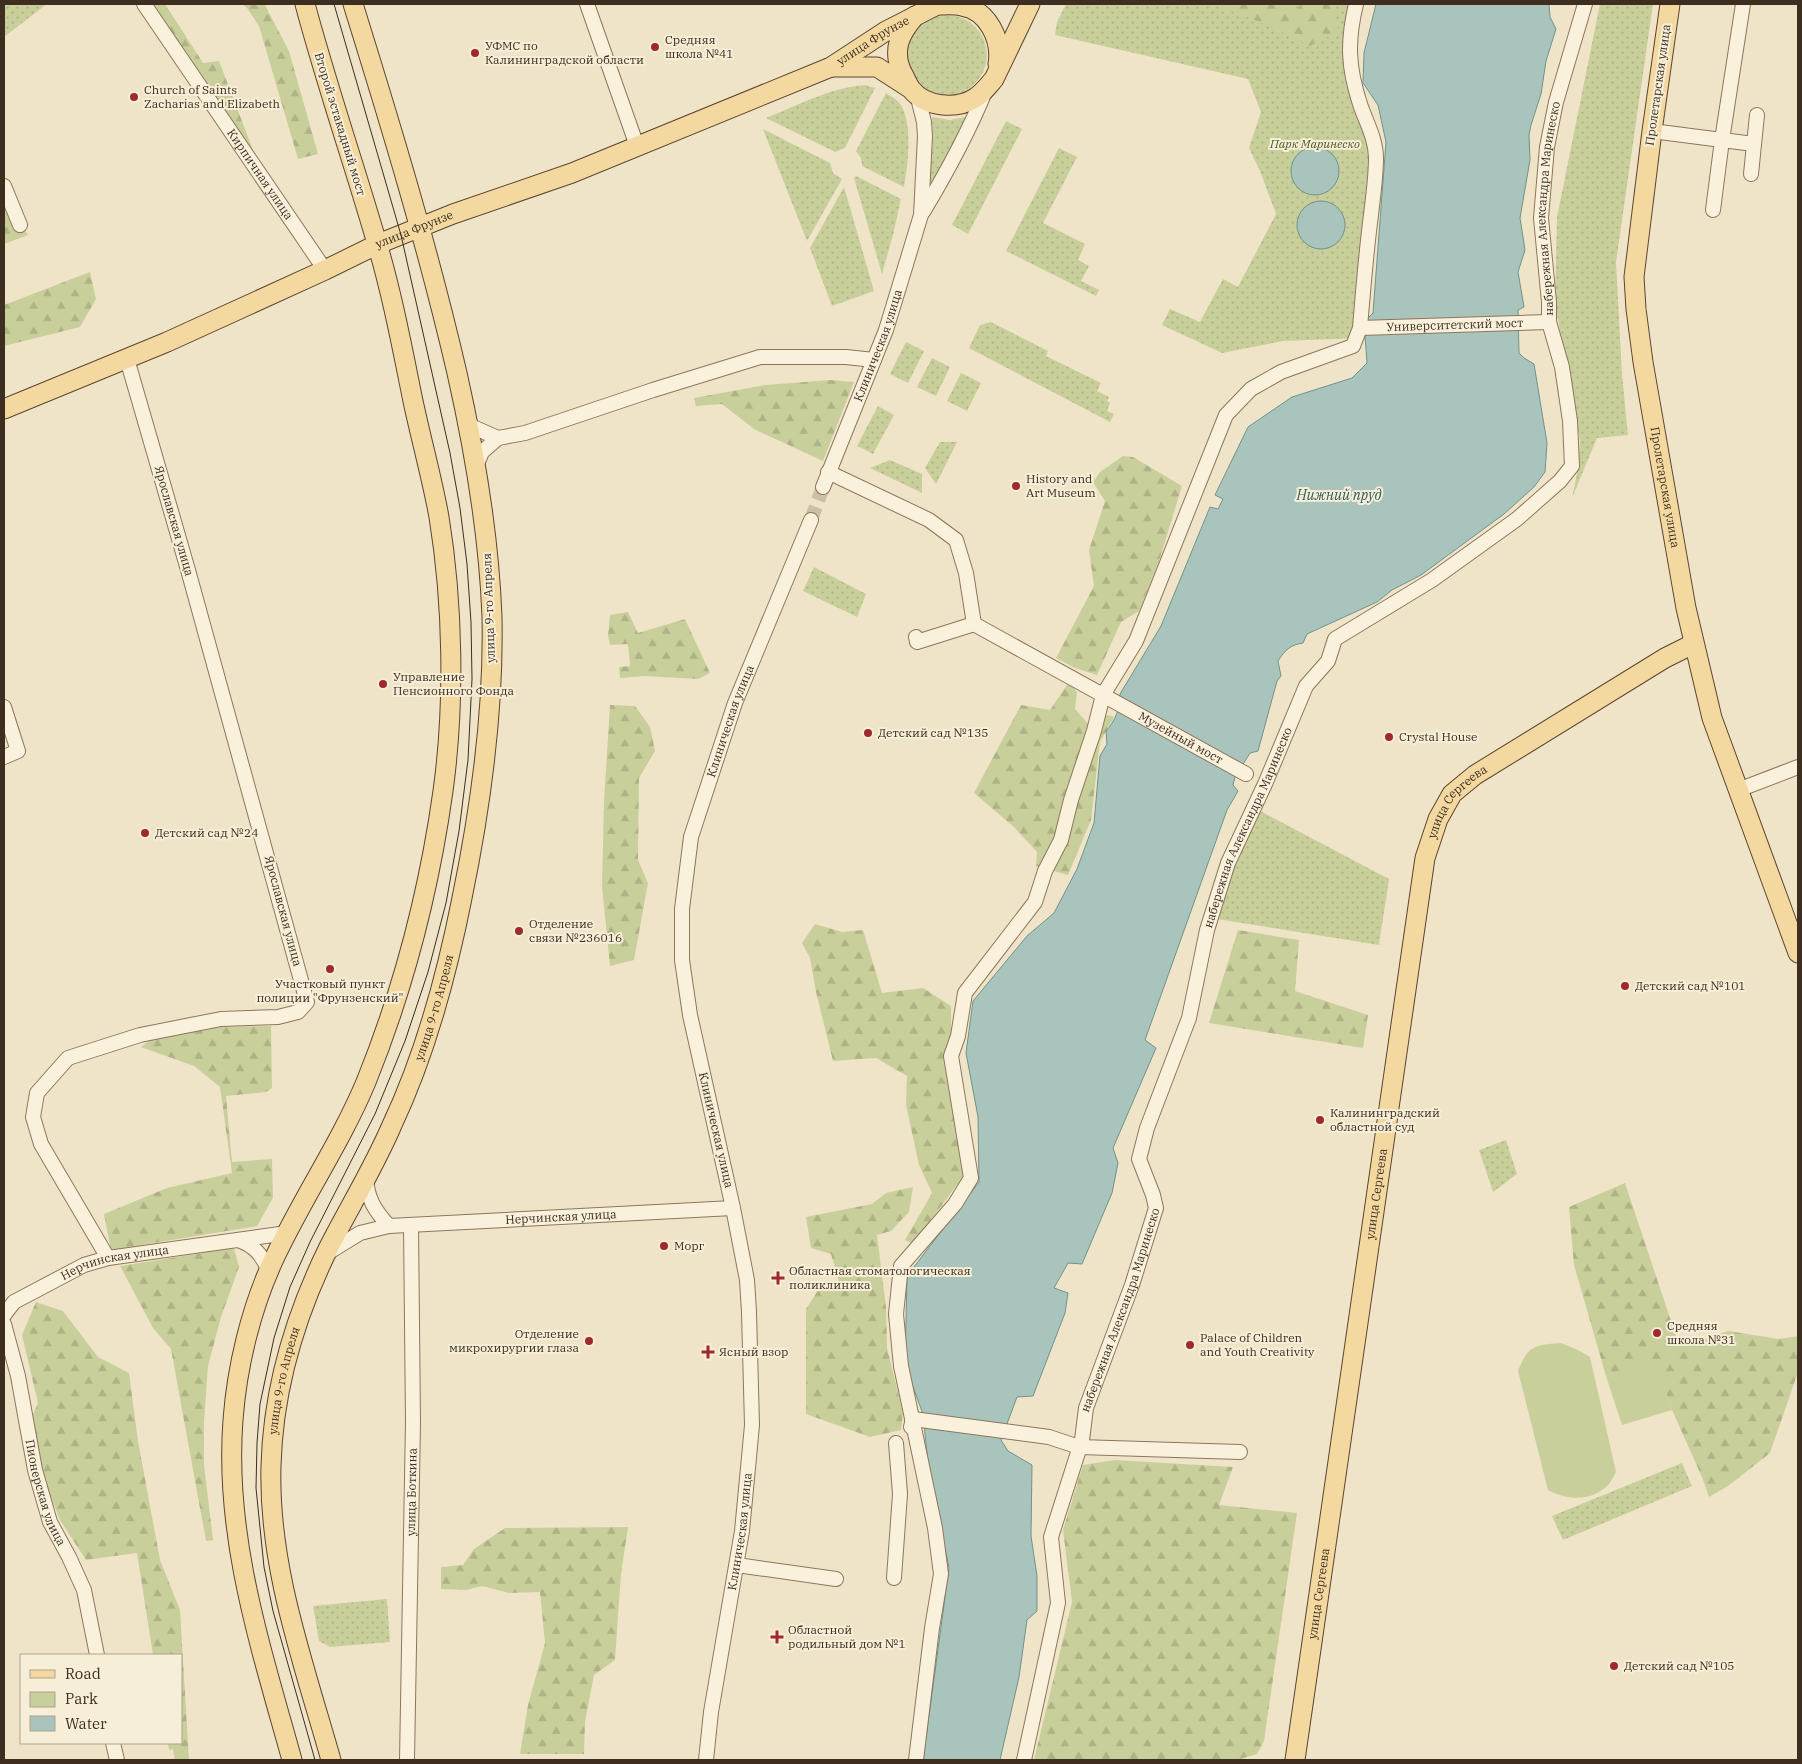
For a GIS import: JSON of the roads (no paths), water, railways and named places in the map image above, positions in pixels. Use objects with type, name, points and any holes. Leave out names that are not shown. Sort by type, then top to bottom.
[{"type":"main road","points":[[294,4],[311,27]]},
{"type":"main road","name":"Второй эстакадный мост","points":[[305,4],[342,134],[378,244]]},
{"type":"main road","points":[[353,4],[420,227]]},
{"type":"main road","points":[[998,68],[998,43],[994,32],[987,22],[973,10],[962,6],[938,4],[916,15],[906,27],[898,50],[899,67],[914,92],[930,102],[945,106],[961,104],[975,98],[994,79],[1030,4]]},
{"type":"main road","name":"Пролетарская улица","points":[[1670,4],[1634,277],[1643,362],[1693,644],[1712,718],[1798,953]]},
{"type":"main road","name":"улица Фрунзе","points":[[4,409],[127,359],[325,270],[378,244],[420,227],[572,173],[832,67],[886,30],[916,15]]},
{"type":"main road","name":"улица Фрунзе","points":[[832,67],[877,67],[914,92]]},
{"type":"main road","name":"улица 9-го Апреля","points":[[331,1760],[282,1580],[273,1520],[271,1485],[274,1422],[281,1377],[306,1299],[326,1254],[391,1128],[409,1087],[434,1008],[455,932],[480,794],[489,725],[492,644],[490,579],[476,466],[439,296],[420,227]]},
{"type":"main road","points":[[292,1760],[247,1596],[237,1540],[232,1490],[233,1415],[240,1371],[252,1319],[269,1271],[287,1233],[350,1117],[366,1082],[400,989],[419,919],[434,847],[444,784],[450,699],[445,565],[438,513],[378,244]]},
{"type":"main road","name":"улица Сергеева","points":[[1295,1760],[1425,858],[1438,819],[1452,794],[1475,775],[1665,658],[1693,644]]},
{"type":"street","name":"Кирпичная улица","points":[[144,4],[325,270]]},
{"type":"street","points":[[587,4],[637,146]]},
{"type":"street","points":[[916,1760],[932,1628],[941,1574],[935,1528],[901,1366],[896,1314],[901,1266],[955,1204],[971,1178],[950,1056],[958,1036],[965,993],[1035,902],[1045,871],[1061,840],[1103,696],[1136,641],[1226,416],[1251,389],[1280,372],[1353,346],[1360,328],[1376,157],[1372,136],[1353,81],[1350,59],[1350,29],[1356,4]]},
{"type":"street","name":"набережная Александра Маринеско","points":[[1024,1760],[1058,1603],[1051,1537],[1079,1447],[1086,1408],[1132,1285],[1156,1208],[1139,1159],[1147,1128],[1189,1018],[1207,930],[1228,863],[1265,784],[1306,686],[1328,660],[1335,638],[1432,580],[1517,519],[1560,481],[1572,466],[1570,421],[1562,366],[1549,322],[1549,302],[1541,218],[1547,147],[1556,102],[1585,4]]},
{"type":"street","points":[[1713,210],[1743,4]]},
{"type":"street","name":"Клиническая улица","points":[[921,215],[951,165],[978,111],[987,88]]},
{"type":"street","name":"Клиническая улица","points":[[914,92],[924,122],[925,136],[921,215],[889,322],[825,481],[929,520],[956,540],[966,573],[974,624]]},
{"type":"street","points":[[1751,174],[1757,115]]},
{"type":"street","points":[[1652,131],[1754,144]]},
{"type":"street","points":[[4,186],[20,225]]},
{"type":"street","name":"Университетский мост","points":[[1360,328],[1549,322]]},
{"type":"street","points":[[476,466],[482,452],[498,438],[525,433],[653,390],[760,357],[846,357],[874,360]]},
{"type":"street","name":"Ярославская улица","points":[[108,1258],[42,1144],[33,1117],[37,1093],[68,1058],[140,1035],[221,1019],[278,1017],[298,1012],[307,1002],[188,570],[127,359]]},
{"type":"street","points":[[467,420],[473,428],[498,438]]},
{"type":"street","name":"Клиническая улица","points":[[706,1760],[711,1712],[742,1531],[752,1425],[747,1280],[690,1015],[682,960],[682,909],[691,838],[735,702],[810,522]]},
{"type":"street","points":[[916,637],[918,642],[974,624]]},
{"type":"street","name":"Музейный мост","points":[[974,624],[1246,774]]},
{"type":"street","points":[[4,707],[18,751],[4,756]]},
{"type":"street","points":[[1738,790],[1798,767]]},
{"type":"street","points":[[366,1178],[371,1202],[375,1210],[389,1226]]},
{"type":"street","name":"Нерчинская улица","points":[[326,1254],[360,1233],[389,1226],[733,1208]]},
{"type":"street","name":"улица Боткина","points":[[407,1760],[413,1422],[411,1225]]},
{"type":"street","name":"Нерчинская улица","points":[[4,1315],[14,1302],[84,1265],[108,1258],[287,1233]]},
{"type":"street","points":[[238,1240],[256,1249],[264,1259],[269,1271]]},
{"type":"street","name":"Пионерская улица","points":[[4,1324],[18,1376],[36,1470],[50,1522],[84,1590],[97,1654]]},
{"type":"street","points":[[913,1419],[1049,1436],[1079,1447],[1240,1452]]},
{"type":"street","points":[[894,1578],[902,1441],[913,1419]]},
{"type":"street","points":[[737,1565],[836,1579]]},
{"type":"street","points":[[113,1744],[116,1760]]},
{"type":"water","name":"Нижний пруд","points":[[1376,4],[1549,4],[1550,17],[1556,29],[1546,61],[1541,94],[1529,135],[1530,160],[1520,218],[1525,250],[1518,272],[1524,307],[1518,310],[1519,353],[1534,364],[1547,443],[1545,472],[1534,487],[1504,514],[1421,575],[1392,590],[1377,602],[1307,634],[1303,643],[1288,649],[1278,661],[1281,676],[1277,681],[1258,751],[1250,753],[1235,777],[1233,785],[1238,791],[1227,810],[1145,1040],[1156,1048],[1113,1148],[1118,1163],[1112,1193],[1082,1264],[1068,1263],[1054,1288],[1068,1293],[1065,1313],[1033,1396],[1017,1397],[1001,1440],[1008,1451],[1032,1465],[1031,1536],[1037,1576],[1037,1611],[1027,1620],[1019,1677],[1000,1760],[923,1760],[949,1568],[928,1463],[923,1414],[905,1365],[907,1276],[979,1182],[978,1117],[966,1053],[973,1001],[1027,936],[1054,913],[1077,869],[1094,823],[1100,756],[1107,744],[1106,731],[1119,708],[1120,694],[1161,626],[1210,507],[1218,509],[1223,499],[1215,495],[1248,427],[1292,397],[1352,378],[1367,363],[1364,322],[1373,313],[1386,142],[1378,105],[1363,83],[1364,53]]},
{"type":"water","points":[[1310,147],[1320,147],[1332,154],[1339,166],[1339,176],[1332,188],[1320,195],[1310,195],[1302,191],[1295,184],[1291,176],[1291,166],[1295,158],[1302,151]]},
{"type":"water","points":[[1316,201],[1326,201],[1338,208],[1345,220],[1345,230],[1338,242],[1326,249],[1316,249],[1308,245],[1301,238],[1297,230],[1297,220],[1301,212],[1308,205]]},
{"type":"tunnel","points":[[811,520],[823,487]]},
{"type":"tram line","points":[[315,1760],[273,1611],[264,1567],[256,1488],[260,1404],[274,1338],[290,1287],[310,1242],[375,1114],[405,1041],[428,972],[446,903],[459,831],[468,760],[472,679],[467,564],[460,508],[450,453],[401,235],[334,4]]},
{"type":"place","name":"Средняя школа №41","points":[[655,47]]},
{"type":"place","name":"УФМС по Калининградской области","points":[[475,53]]},
{"type":"place","name":"Church of Saints Zacharias and Elizabeth","points":[[134,97]]},
{"type":"place","name":"History and Art Museum","points":[[1016,486]]},
{"type":"place","name":"Управление Пенсионного Фонда","points":[[383,684]]},
{"type":"place","name":"Детский сад №135","points":[[868,733]]},
{"type":"place","name":"Crystal House","points":[[1389,737]]},
{"type":"place","name":"Детский сад №24","points":[[145,833]]},
{"type":"place","name":"Отделение связи №236016","points":[[519,931]]},
{"type":"place","name":"Участковый пункт полиции \"Фрунзенский\"","points":[[330,969]]},
{"type":"place","name":"Детский сад №101","points":[[1625,986]]},
{"type":"place","name":"Калининградский областной суд","points":[[1320,1120]]},
{"type":"place","name":"Морг","points":[[664,1246]]},
{"type":"place","name":"Областная стоматологическая поликлиника","points":[[778,1278]]},
{"type":"place","name":"Средняя школа №31","points":[[1657,1333]]},
{"type":"place","name":"Отделение микрохирургии глаза","points":[[589,1341]]},
{"type":"place","name":"Palace of Children and Youth Creativity","points":[[1190,1345]]},
{"type":"place","name":"Ясный взор","points":[[708,1352]]},
{"type":"place","name":"Областной родильный дом №1","points":[[777,1637]]},
{"type":"place","name":"Детский сад №105","points":[[1614,1666]]},
{"type":"park label","name":"Парк Маринеско","points":[[1315,144]]}]
